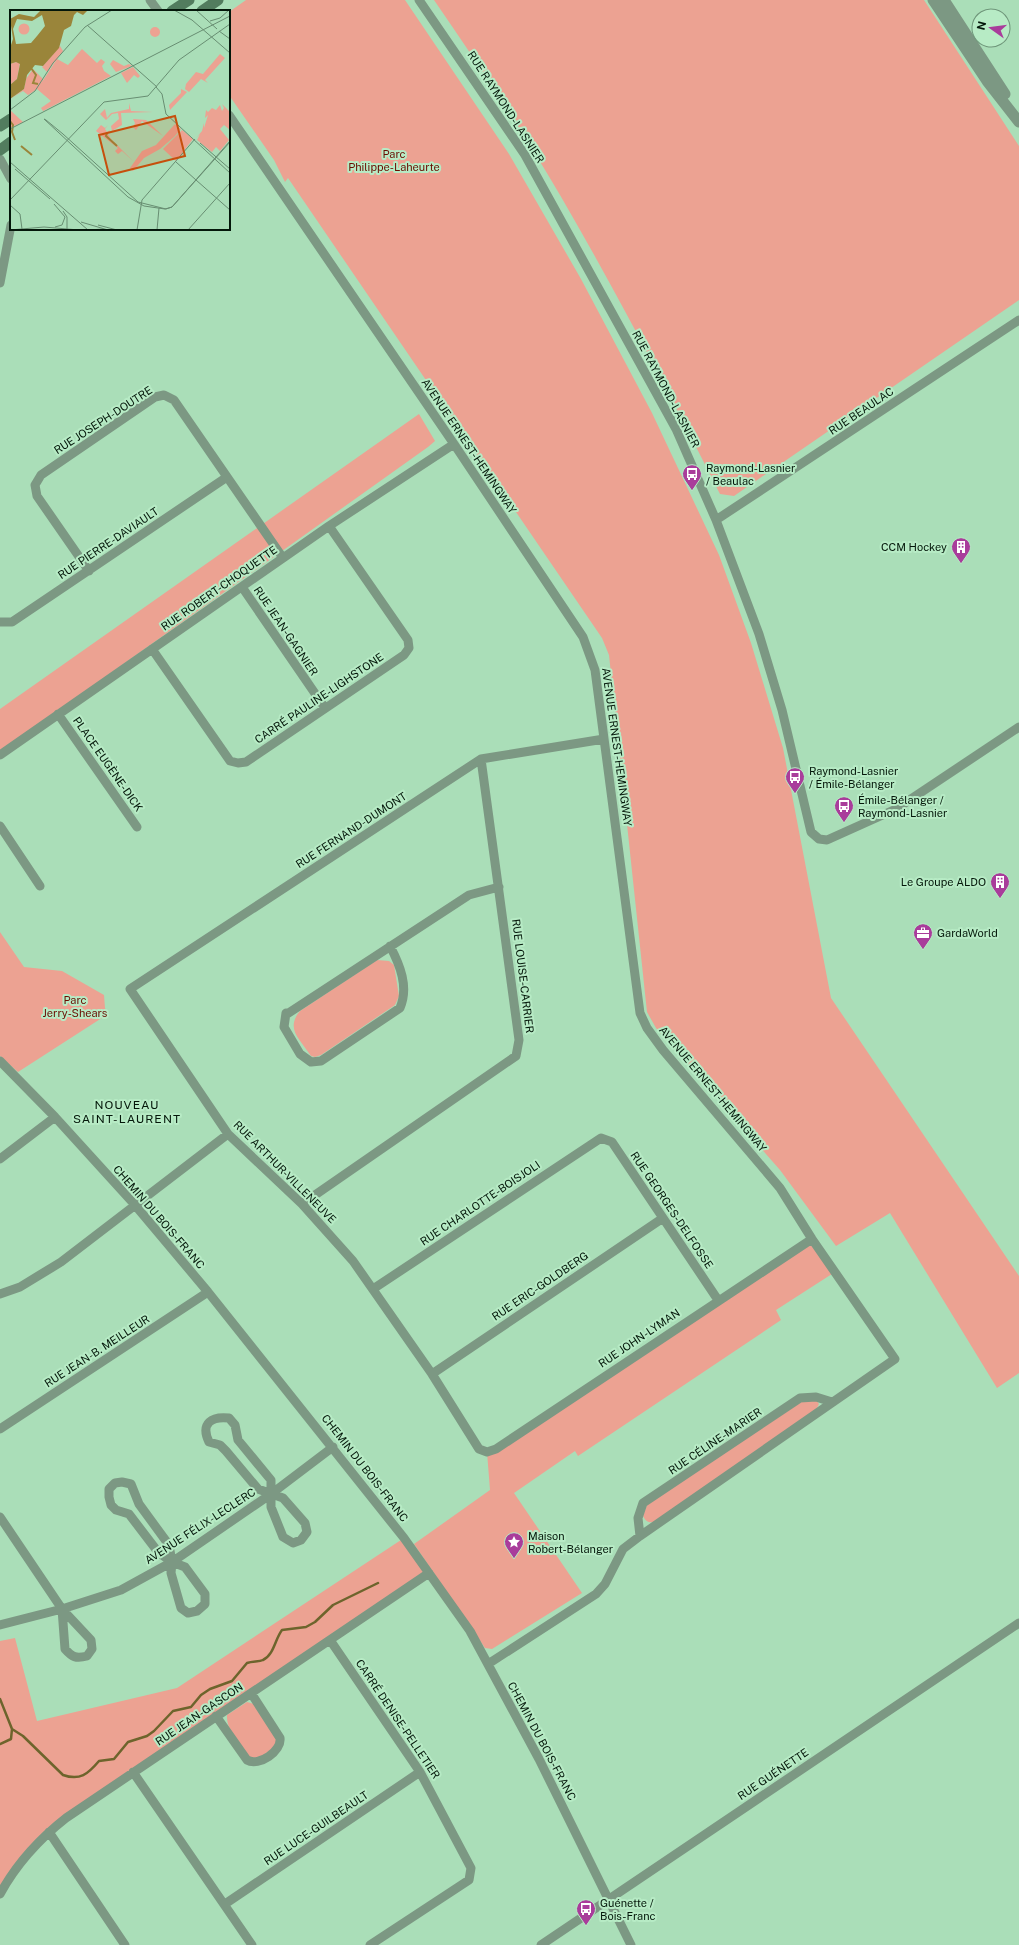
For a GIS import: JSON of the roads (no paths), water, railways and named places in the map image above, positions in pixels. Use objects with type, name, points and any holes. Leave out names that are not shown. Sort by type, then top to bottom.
[{"type":"main road","points":[[174,10],[189,0]]},
{"type":"main road","points":[[203,10],[218,0]]},
{"type":"main road","points":[[0,126],[10,120]]},
{"type":"main road","points":[[0,150],[10,143]]},
{"type":"street","points":[[150,0],[157,10]]},
{"type":"street","name":"RUE RAYMOND-LASNIER","points":[[419,0],[525,155],[676,429],[716,520],[759,634],[782,710],[811,832],[819,839],[828,840],[896,809],[1019,727]]},
{"type":"street","points":[[933,0],[987,81],[1019,122]]},
{"type":"street","points":[[944,0],[1019,118]]},
{"type":"street","name":"AVENUE ERNEST-HEMINGWAY","points":[[230,116],[454,444],[583,637],[595,670],[640,1014],[647,1028],[663,1050],[780,1188],[812,1239],[895,1358],[832,1402]]},
{"type":"street","points":[[0,159],[10,177]]},
{"type":"street","points":[[0,283],[10,229]]},
{"type":"street","name":"RUE BEAULAC","points":[[716,520],[1019,320]]},
{"type":"street","name":"RUE JOSEPH-DOUTRE","points":[[89,571],[37,496],[35,485],[41,475],[155,397],[164,395],[174,400],[283,558]]},
{"type":"street","name":"RUE ROBERT-CHOQUETTE","points":[[0,755],[329,526],[454,444]]},
{"type":"street","name":"RUE PIERRE-DAVIAULT","points":[[0,622],[12,622],[227,477]]},
{"type":"street","name":"CARRÉ PAULINE-LIGHSTONE","points":[[152,649],[230,761],[238,763],[246,762],[404,655],[408,648],[408,640],[329,526]]},
{"type":"street","name":"RUE JEAN-GAGNIER","points":[[242,587],[324,708]]},
{"type":"street","name":"PLACE EUGÈNE-DICK","points":[[58,714],[137,827]]},
{"type":"street","name":"RUE FERNAND-DUMONT","points":[[130,989],[481,759],[604,739]]},
{"type":"street","name":"RUE LOUISE-CARRIER","points":[[302,1204],[516,1056],[519,1040],[481,759]]},
{"type":"street","points":[[0,826],[40,886]]},
{"type":"street","points":[[390,946],[401,967],[404,998],[400,1008],[321,1061],[311,1062],[300,1054],[284,1027],[286,1013],[390,946],[469,896],[499,887]]},
{"type":"street","name":"RUE ARTHUR-VILLENEUVE","points":[[130,989],[228,1134],[302,1204],[354,1261],[432,1374],[479,1449]]},
{"type":"street","name":"CHEMIN DU BOIS-FRANC","points":[[0,1061],[55,1117],[135,1206],[208,1292],[390,1519],[470,1631],[539,1759],[631,1945]]},
{"type":"street","points":[[0,1159],[55,1117]]},
{"type":"street","points":[[0,1294],[20,1286],[61,1262],[228,1134]]},
{"type":"street","name":"RUE GEORGES-DELFOSSE","points":[[601,1138],[612,1142],[718,1300]]},
{"type":"street","name":"RUE CHARLOTTE-BOISJOLI","points":[[373,1289],[601,1138]]},
{"type":"street","name":"RUE ERIC-GOLDBERG","points":[[432,1374],[662,1218]]},
{"type":"street","name":"RUE JOHN-LYMAN","points":[[479,1449],[488,1452],[496,1449],[718,1300],[812,1239]]},
{"type":"street","name":"RUE JEAN-B. MEILLEUR","points":[[0,1429],[208,1292]]},
{"type":"street","name":"RUE CÉLINE-MARIER","points":[[640,1536],[638,1518],[643,1503],[800,1398],[816,1397],[832,1402]]},
{"type":"street","points":[[488,1664],[596,1594],[605,1584],[623,1549],[832,1402]]},
{"type":"street","points":[[271,1494],[271,1480],[238,1440],[235,1425],[230,1418],[221,1417],[212,1419],[207,1425],[205,1434],[209,1442],[220,1445],[258,1489],[271,1494],[283,1498],[305,1523],[308,1532],[301,1540],[293,1542],[283,1537],[271,1507],[271,1494]]},
{"type":"street","name":"AVENUE FÉLIX-LECLERC","points":[[0,1625],[62,1609],[121,1590],[172,1562],[271,1494],[333,1447]]},
{"type":"street","points":[[172,1562],[169,1545],[139,1504],[131,1484],[122,1482],[115,1483],[109,1489],[111,1505],[116,1510],[129,1514],[158,1552],[172,1562],[185,1567],[205,1594],[204,1604],[197,1611],[188,1613],[181,1608],[171,1573],[172,1562]]},
{"type":"street","points":[[0,1517],[62,1609],[90,1640],[92,1649],[88,1656],[79,1658],[72,1657],[65,1649],[62,1609]]},
{"type":"street","name":"RUE JEAN-GASCON","points":[[0,1894],[11,1873],[29,1851],[49,1832],[133,1772],[429,1574]]},
{"type":"street","name":"RUE GUÉNETTE","points":[[541,1945],[1019,1623]]},
{"type":"street","name":"CARRÉ DENISE-PELLETIER","points":[[330,1640],[420,1772],[471,1868],[469,1880],[370,1945]]},
{"type":"street","points":[[216,1716],[247,1760],[252,1763],[258,1762],[279,1749],[281,1743],[280,1738],[251,1693]]},
{"type":"street","points":[[133,1772],[252,1945]]},
{"type":"street","name":"RUE LUCE-GUILBEAULT","points":[[225,1904],[420,1772]]},
{"type":"street","points":[[49,1832],[125,1945]]},
{"type":"waterway","points":[[12,1729],[23,1736],[63,1775],[69,1777],[79,1777],[91,1770],[99,1761],[114,1759],[128,1742],[147,1736],[154,1731],[173,1711],[191,1707],[201,1695],[210,1689],[232,1681],[247,1663],[261,1661],[267,1658],[282,1630],[306,1627],[315,1622],[333,1605],[378,1583]]},
{"type":"waterway","points":[[0,1699],[12,1729],[11,1739],[0,1744]]},
{"type":"place","name":"Raymond-Lasnier / Beaulac","points":[[692,491]]},
{"type":"place","name":"CCM Hockey","points":[[961,564]]},
{"type":"place","name":"Raymond-Lasnier / Émile-Bélanger","points":[[795,794]]},
{"type":"place","name":"Émile-Bélanger / Raymond-Lasnier","points":[[844,823]]},
{"type":"place","name":"Le Groupe ALDO","points":[[1000,899]]},
{"type":"place","name":"GardaWorld","points":[[923,950]]},
{"type":"place","name":"Maison Robert-Bélanger","points":[[514,1559]]},
{"type":"place","name":"Guénette / Bois-Franc","points":[[586,1926]]},
{"type":"district","name":"NOUVEAU SAINT-LAURENT","points":[[127,1112]]},
{"type":"park label","name":"Parc Philippe-Laheurte","points":[[394,160]]},
{"type":"park label","name":"Parc Jerry-Shears","points":[[75,1006]]}]
